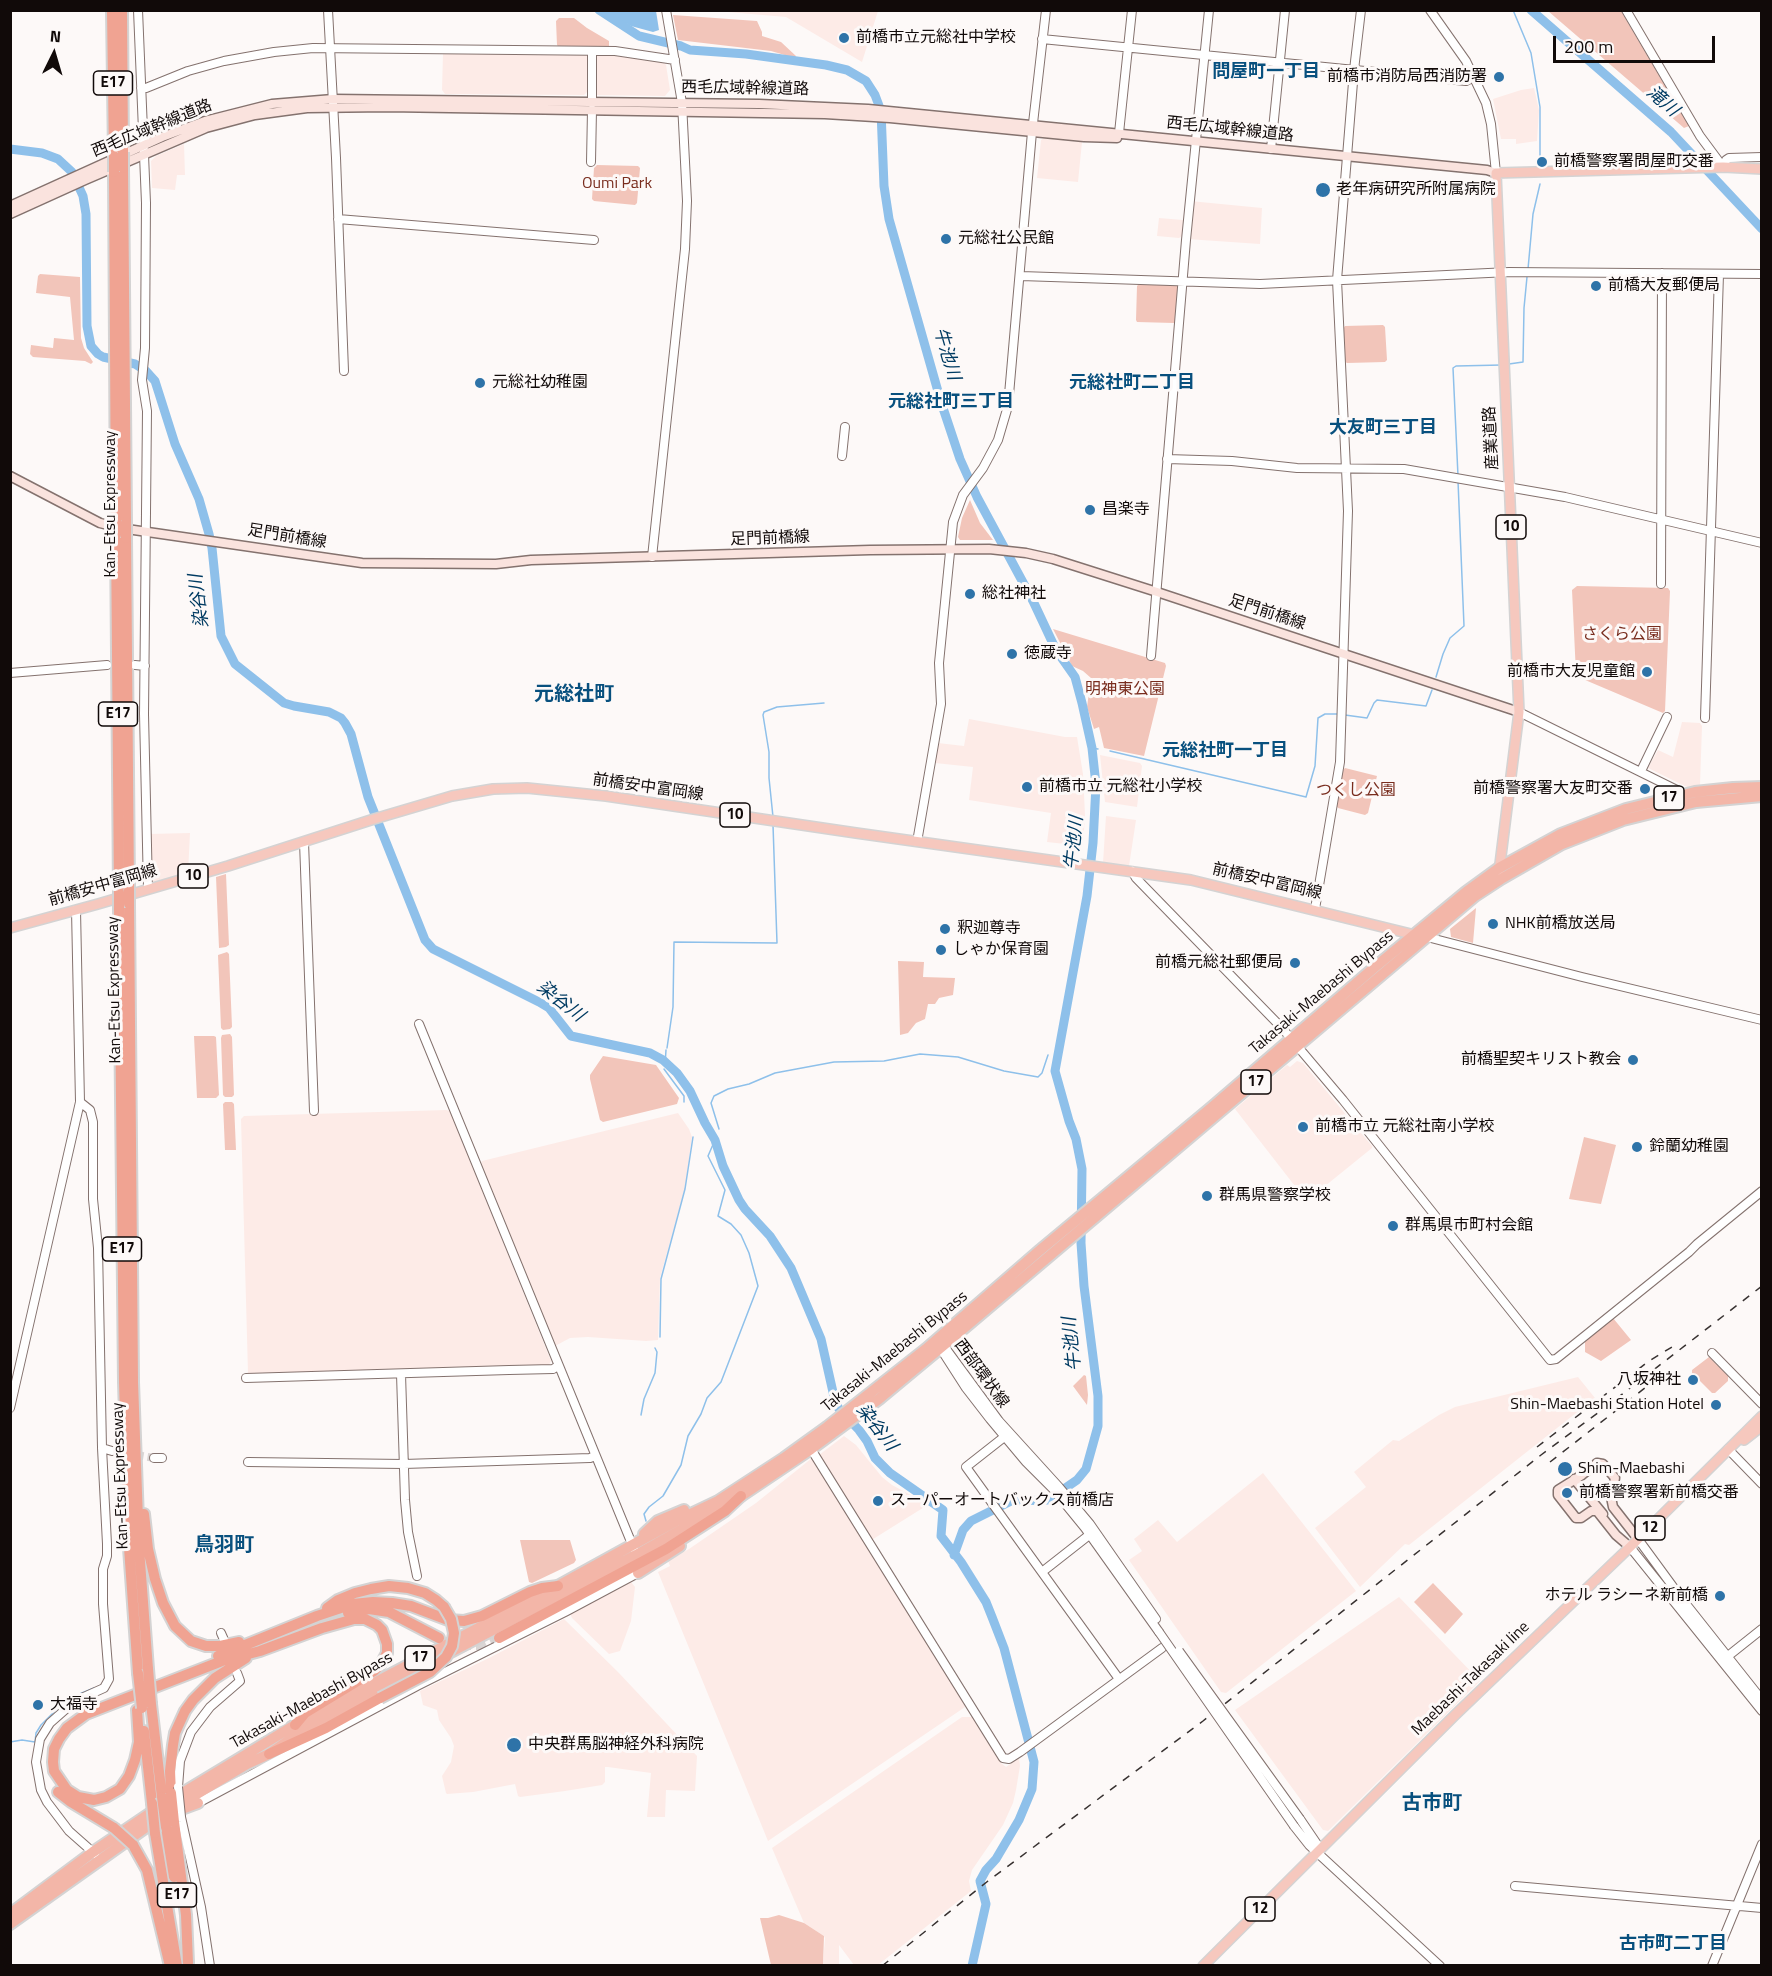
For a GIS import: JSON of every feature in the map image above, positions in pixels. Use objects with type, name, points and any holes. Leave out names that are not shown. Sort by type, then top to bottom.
[{"type":"highway","name":"Kan-Etsu Expressway","points":[[112,10],[118,154]]},
{"type":"highway","name":"Kan-Etsu Expressway","points":[[122,10],[118,170],[124,890],[124,1382],[132,1591],[143,1707],[166,1795],[155,1833],[184,1965]]},
{"type":"highway","name":"Takasaki-Maebashi Bypass","points":[[941,1344],[1080,1223],[1294,1043],[1413,935],[1499,868],[1561,834],[1626,809],[1685,794],[1761,787]]},
{"type":"highway","name":"Takasaki-Maebashi Bypass","points":[[10,1924],[97,1855],[169,1821],[194,1795],[269,1754],[332,1714],[725,1511],[741,1496],[811,1449],[841,1422],[1076,1234],[1085,1212],[1475,896],[1500,879],[1539,856],[1590,832],[1645,813],[1696,802],[1761,796]]},
{"type":"highway","name":"Kan-Etsu Expressway","points":[[124,906],[140,1672]]},
{"type":"highway","points":[[133,1382],[148,1549],[155,1579],[169,1617],[191,1641],[206,1646],[220,1646],[260,1638]]},
{"type":"highway","name":"Takasaki-Maebashi Bypass","points":[[10,1914],[97,1855],[183,1792],[295,1725],[558,1586],[637,1556],[841,1422]]},
{"type":"highway","points":[[499,1638],[637,1556],[752,1496],[774,1476]]},
{"type":"highway","points":[[269,1754],[326,1728],[430,1672],[446,1657],[453,1642],[451,1619],[444,1607],[425,1593],[408,1588],[389,1586],[355,1593],[338,1600],[317,1616]]},
{"type":"highway","points":[[170,1965],[151,1883],[142,1859],[133,1845],[114,1828],[64,1798],[52,1784],[46,1757],[48,1745],[57,1729],[72,1715],[94,1703],[353,1604],[384,1602],[411,1606],[448,1620],[470,1620],[530,1592],[558,1586]]},
{"type":"highway","points":[[321,1628],[348,1613],[377,1610],[394,1614],[439,1638]]},
{"type":"highway","points":[[140,1672],[143,1707],[139,1742],[129,1776],[120,1789],[106,1797],[94,1800],[78,1797],[67,1790],[54,1772],[53,1756],[59,1739],[75,1721],[100,1707],[222,1661],[260,1651],[321,1628],[354,1619],[370,1621],[382,1630],[387,1640],[387,1653],[381,1664],[374,1671],[305,1713],[295,1725]]},
{"type":"highway","points":[[184,1965],[186,1915],[166,1795],[175,1733],[185,1711],[197,1695],[215,1678],[260,1651]]},
{"type":"highway","points":[[169,1821],[184,1807],[198,1803]]},
{"type":"main road","name":"西毛広域幹線道路","points":[[10,207],[84,177],[195,124],[254,107],[289,102],[683,107],[759,104],[869,112],[1347,159],[1487,170],[1496,173],[1720,167],[1761,169]]},
{"type":"main road","name":"西毛広域幹線道路","points":[[1033,128],[1119,133],[1195,144],[1271,149],[1347,159]]},
{"type":"main road","name":"西毛広域幹線道路","points":[[1720,167],[1734,163],[1761,163]]},
{"type":"main road","name":"産業道路","points":[[1496,173],[1519,712],[1499,868],[1500,879]]},
{"type":"main road","name":"西毛広域幹線道路","points":[[10,214],[69,183]]},
{"type":"main road","name":"足門前橋線","points":[[10,476],[100,523],[145,533],[326,559],[374,563],[496,564],[870,550],[1013,551],[1053,559],[1157,592],[1519,712]]},
{"type":"main road","name":"前橋安中富岡線","points":[[10,928],[148,889],[452,796],[509,788],[537,788],[1191,880],[1427,937]]},
{"type":"main road","name":"Maebashi-Takasaki line","points":[[1203,1965],[1761,1416]]},
{"type":"main road","points":[[1730,1447],[1743,1441],[1761,1426]]},
{"type":"main road","points":[[1622,1538],[1616,1535],[1597,1511],[1591,1511],[1581,1518],[1574,1516],[1557,1493],[1560,1488],[1597,1463],[1605,1465],[1615,1478],[1611,1497],[1613,1507],[1638,1539]]},
{"type":"main road","points":[[1574,1479],[1630,1547]]},
{"type":"street","points":[[138,10],[145,149],[146,244],[142,377],[147,411],[145,666],[148,889]]},
{"type":"street","points":[[328,10],[344,371]]},
{"type":"street","points":[[652,557],[685,249],[686,170],[683,107],[666,10]]},
{"type":"street","points":[[917,842],[941,704],[939,663],[955,514],[963,495],[976,478],[998,440],[1006,416],[1046,10]]},
{"type":"street","points":[[1119,133],[1132,10]]},
{"type":"street","points":[[1151,656],[1195,144],[1209,10]]},
{"type":"street","points":[[1271,149],[1285,10]]},
{"type":"street","points":[[1315,909],[1340,762],[1348,516],[1336,280],[1361,10]]},
{"type":"street","name":"産業道路","points":[[1430,10],[1466,61],[1486,103],[1491,124],[1496,173]]},
{"type":"street","points":[[1626,10],[1720,167],[1729,158],[1761,158]]},
{"type":"street","points":[[1042,39],[1466,81],[1474,77]]},
{"type":"street","points":[[141,88],[188,71],[232,59],[290,50],[331,48],[592,51],[620,52],[675,60]]},
{"type":"street","points":[[591,162],[592,51]]},
{"type":"street","points":[[338,219],[594,240]]},
{"type":"street","points":[[1021,276],[1260,284],[1500,272],[1761,274]]},
{"type":"street","points":[[1661,584],[1662,273]]},
{"type":"street","points":[[1705,718],[1719,274]]},
{"type":"street","points":[[842,456],[845,427]]},
{"type":"street","points":[[1167,459],[1232,460],[1297,468],[1404,469],[1565,497],[1761,543]]},
{"type":"street","points":[[10,674],[107,665]]},
{"type":"street","points":[[135,665],[145,666]]},
{"type":"street","points":[[1519,712],[1641,771],[1696,802]]},
{"type":"street","points":[[1641,771],[1667,717]]},
{"type":"street","points":[[304,842],[314,1111]]},
{"type":"street","points":[[1132,871],[1136,878],[1273,1017],[1350,1108],[1551,1360],[1563,1354],[1761,1191]]},
{"type":"street","points":[[10,1408],[80,1102],[76,910]]},
{"type":"street","points":[[1427,937],[1761,1020]]},
{"type":"street","points":[[198,1803],[417,1686],[565,1612],[637,1556],[419,1024]]},
{"type":"street","points":[[80,1102],[90,1110],[93,1122],[93,1199],[98,1248],[102,1448],[107,1544],[103,1604],[109,1679],[104,1688],[75,1701],[50,1723],[40,1739],[36,1762],[41,1790],[47,1802],[69,1831],[97,1855]]},
{"type":"street","name":"西部環状線","points":[[941,1344],[1007,1435],[1057,1488],[1093,1533]]},
{"type":"street","points":[[1712,1353],[1761,1404]]},
{"type":"street","points":[[246,1378],[553,1369],[558,1366]]},
{"type":"street","points":[[401,1374],[408,1533],[417,1576]]},
{"type":"street","points":[[1007,1435],[966,1467],[1119,1679]]},
{"type":"street","points":[[1730,1447],[1761,1484]]},
{"type":"street","points":[[102,1448],[112,1451]]},
{"type":"street","points":[[811,1449],[1003,1758],[1009,1759],[1020,1752],[1162,1648]]},
{"type":"street","points":[[248,1462],[404,1464],[595,1456]]},
{"type":"street","points":[[1042,1572],[1093,1533],[1309,1845],[1440,1965]]},
{"type":"street","points":[[1638,1539],[1761,1711]]},
{"type":"street","points":[[1630,1547],[1761,1700]]},
{"type":"street","points":[[1724,1659],[1761,1629]]},
{"type":"street","points":[[1161,1631],[1300,1819],[1317,1844],[1318,1852]]},
{"type":"street","points":[[221,1633],[225,1642]]},
{"type":"street","points":[[166,1795],[191,1732],[210,1707],[240,1681],[237,1673]]},
{"type":"street","points":[[169,1821],[201,1907],[210,1965]]},
{"type":"street","points":[[1712,1965],[1761,1844]]},
{"type":"street","points":[[1515,1886],[1761,1908]]},
{"type":"shaded area","name":"前橋市立元総社中学校","points":[[716,11],[878,11],[862,62],[786,17]]},
{"type":"shaded area","points":[[445,52],[585,54],[588,57],[587,92],[584,95],[445,94],[442,90],[443,54]]},
{"type":"shaded area","points":[[597,55],[619,55],[664,63],[670,90],[665,96],[597,95],[594,92],[595,57]]},
{"type":"shaded area","points":[[1534,88],[1539,110],[1537,141],[1516,144],[1516,139],[1501,139],[1493,99]]},
{"type":"shaded area","points":[[1044,138],[1082,142],[1078,182],[1037,178],[1041,140]]},
{"type":"shaded area","points":[[184,144],[185,175],[177,175],[175,190],[152,188],[151,161],[156,156]]},
{"type":"shaded area","points":[[1190,201],[1262,208],[1260,244],[1187,239]]},
{"type":"shaded area","points":[[1159,218],[1183,220],[1182,236],[1179,238],[1157,236]]},
{"type":"shaded area","name":"前橋市立 元総社小学校","points":[[969,719],[1065,737],[1077,737],[1083,774],[1085,815],[1083,846],[1047,842],[1051,813],[969,800],[973,767],[935,763],[938,743],[964,746]]},
{"type":"shaded area","points":[[1682,722],[1700,723],[1702,726],[1700,785],[1687,787],[1648,768],[1658,750],[1673,757]]},
{"type":"shaded area","points":[[1100,755],[1140,763],[1142,766],[1137,807],[1105,802]]},
{"type":"shaded area","points":[[1106,816],[1136,820],[1129,866],[1103,863]]},
{"type":"shaded area","points":[[190,833],[188,873],[151,884],[149,834]]},
{"type":"shaded area","name":"前橋市立 元総社南小学校","points":[[1297,1061],[1303,1063],[1372,1146],[1309,1199],[1305,1199],[1235,1109],[1287,1065],[1290,1067]]},
{"type":"shaded area","points":[[450,1111],[551,1361],[549,1365],[252,1375],[248,1373],[241,1119],[244,1116]]},
{"type":"shaded area","points":[[678,1113],[692,1137],[685,1188],[660,1278],[658,1340],[570,1338],[555,1346],[481,1164],[482,1161]]},
{"type":"shaded area","points":[[1578,1377],[1595,1398],[1409,1545],[1405,1544],[1360,1587],[1315,1528],[1366,1487],[1354,1472],[1393,1440],[1399,1441],[1455,1407]]},
{"type":"shaded area","points":[[844,1436],[856,1445],[882,1477],[926,1506],[870,1541],[819,1455]]},
{"type":"shaded area","points":[[812,1458],[968,1705],[768,1841],[658,1572],[670,1566],[668,1561],[756,1503]]},
{"type":"shaded area","points":[[1263,1473],[1356,1591],[1226,1693],[1221,1692],[1129,1560],[1142,1551],[1134,1539],[1158,1520],[1177,1542]]},
{"type":"shaded area","points":[[631,1582],[635,1587],[631,1621],[620,1651],[609,1654],[570,1614]]},
{"type":"shaded area","points":[[1399,1597],[1480,1681],[1328,1831],[1323,1830],[1235,1710]]},
{"type":"shaded area","points":[[564,1619],[618,1672],[697,1756],[695,1791],[666,1790],[665,1817],[647,1817],[651,1773],[608,1767],[605,1767],[605,1782],[602,1785],[565,1791],[520,1797],[515,1784],[473,1792],[446,1793],[442,1776],[451,1762],[454,1746],[439,1720],[437,1710],[423,1705],[420,1691]]},
{"type":"shaded area","points":[[962,1717],[974,1717],[1001,1763],[1006,1767],[1019,1758],[1020,1766],[1013,1803],[1003,1825],[972,1870],[969,1881],[971,1891],[878,1965],[854,1965],[839,1945],[839,1965],[823,1965],[825,1938],[804,1923],[772,1848]]},
{"type":"green space","points":[[1548,11],[1621,11],[1689,126],[1684,128]]},
{"type":"green space","points":[[673,15],[757,21],[762,36],[781,42],[796,56],[795,58],[771,51],[678,40]]},
{"type":"green space","points":[[559,18],[574,18],[609,41],[609,48],[559,47],[556,21]]},
{"type":"green space","name":"Oumi Park","points":[[597,165],[638,166],[640,168],[635,205],[592,199],[594,168]]},
{"type":"green space","points":[[40,274],[80,277],[81,338],[93,362],[91,364],[85,361],[33,357],[30,354],[31,345],[53,348],[54,338],[74,340],[70,297],[36,293]]},
{"type":"green space","points":[[1139,284],[1177,285],[1179,287],[1174,323],[1137,322],[1137,286]]},
{"type":"green space","points":[[1383,325],[1387,360],[1385,362],[1347,363],[1344,361],[1343,329],[1345,326]]},
{"type":"green space","points":[[970,500],[980,523],[993,540],[960,540],[958,537],[962,518]]},
{"type":"green space","name":"さくら公園","points":[[1577,586],[1668,588],[1670,591],[1665,711],[1663,713],[1578,677],[1572,590]]},
{"type":"green space","name":"明神東公園","points":[[1053,629],[1165,663],[1144,756],[1104,748],[1099,727],[1094,729],[1087,707],[1091,678],[1072,666]]},
{"type":"green space","name":"つくし公園","points":[[1345,768],[1377,776],[1368,813],[1365,815],[1338,808],[1336,805],[1342,771]]},
{"type":"green space","points":[[226,874],[229,945],[219,948],[216,877]]},
{"type":"green space","points":[[1476,908],[1473,943],[1451,937],[1450,929]]},
{"type":"green space","points":[[227,952],[229,954],[232,1027],[223,1030],[221,1028],[218,955]]},
{"type":"green space","points":[[898,961],[924,962],[923,977],[955,978],[953,995],[939,998],[935,1004],[928,1004],[925,1019],[916,1023],[908,1033],[900,1035]]},
{"type":"green space","points":[[230,1034],[234,1095],[225,1097],[223,1095],[221,1038],[222,1035]]},
{"type":"green space","points":[[194,1036],[216,1037],[219,1095],[216,1098],[197,1098]]},
{"type":"green space","points":[[603,1056],[656,1065],[679,1098],[677,1104],[603,1122],[600,1120],[590,1075]]},
{"type":"green space","points":[[225,1102],[234,1104],[236,1150],[225,1150],[223,1104]]},
{"type":"green space","points":[[1584,1137],[1616,1145],[1601,1204],[1569,1199]]},
{"type":"green space","points":[[1613,1318],[1631,1340],[1601,1361],[1585,1352],[1585,1341]]},
{"type":"green space","points":[[1709,1357],[1728,1376],[1728,1381],[1715,1393],[1712,1393],[1692,1373],[1692,1370]]},
{"type":"green space","points":[[1084,1375],[1088,1395],[1087,1405],[1073,1386]]},
{"type":"green space","points":[[520,1540],[570,1540],[576,1560],[532,1583],[529,1582]]},
{"type":"green space","points":[[1433,1583],[1463,1614],[1445,1634],[1414,1602]]},
{"type":"green space","points":[[779,1915],[804,1923],[824,1936],[823,1965],[771,1965],[760,1918]]},
{"type":"water","points":[[605,11],[656,11],[659,30],[653,32],[631,26]]},
{"type":"waterway","name":"牛池川","points":[[599,10],[639,36],[690,50],[746,54],[826,65],[847,70],[866,81],[881,111],[884,186],[889,219],[941,402],[960,459],[977,497],[1033,601],[1056,650],[1075,677],[1082,703],[1092,748],[1096,785],[1093,843],[1087,896],[1055,1071],[1076,1139],[1082,1169],[1081,1243],[1098,1396],[1098,1426],[1086,1469],[1077,1480],[1048,1500],[1011,1501],[971,1521],[963,1530],[954,1555]]},
{"type":"waterway","points":[[1513,10],[1531,53],[1540,107],[1540,161]]},
{"type":"waterway","name":"滝川","points":[[1531,10],[1671,132],[1762,229]]},
{"type":"waterway","name":"染谷川","points":[[10,149],[42,153],[58,159],[72,172],[83,196],[86,214],[87,326],[91,346],[103,357],[135,364],[155,381],[175,444],[199,499],[209,534],[221,636],[235,664],[284,703],[329,712],[341,718],[345,723],[351,734],[368,797],[425,940],[433,949],[549,1008],[571,1036],[650,1053],[663,1060],[677,1073],[690,1091],[715,1140],[723,1166],[739,1200],[770,1236],[791,1268],[821,1339],[835,1401],[839,1409],[859,1430],[875,1458],[890,1473],[943,1510],[941,1536],[961,1562],[986,1602],[1004,1648],[1034,1762],[1032,1789],[1019,1820],[980,1881],[986,1904],[972,1966]]},
{"type":"waterway","points":[[1528,269],[1533,214],[1540,184]]},
{"type":"waterway","points":[[1509,364],[1523,362],[1527,277]]},
{"type":"waterway","points":[[1458,476],[1453,368],[1456,366],[1502,365]]},
{"type":"waterway","points":[[1436,677],[1450,638],[1464,626],[1458,481]]},
{"type":"waterway","points":[[1345,715],[1367,718],[1377,700],[1426,706],[1432,690]]},
{"type":"waterway","points":[[773,817],[764,712],[777,707],[824,703]]},
{"type":"waterway","points":[[1110,751],[1306,797],[1315,766],[1318,718],[1325,714],[1337,714]]},
{"type":"waterway","name":"牛池川","points":[[1092,748],[1098,749]]},
{"type":"waterway","points":[[667,1048],[673,1007],[674,942],[777,943],[773,825]]},
{"type":"waterway","name":"染谷川","points":[[665,1065],[666,1050]]},
{"type":"waterway","points":[[719,1129],[711,1103],[714,1096],[775,1073],[834,1062],[884,1061],[920,1054],[958,1057],[1004,1071],[1038,1077],[1042,1073],[1048,1055]]},
{"type":"waterway","points":[[664,1069],[684,1096],[684,1102]]},
{"type":"waterway","points":[[660,1337],[661,1279],[685,1189],[693,1137]]},
{"type":"waterway","points":[[646,1521],[644,1514],[663,1496],[681,1465],[688,1436],[707,1398],[721,1382],[758,1286],[749,1253],[741,1235],[731,1224],[718,1216],[725,1190],[708,1156],[715,1140]]},
{"type":"waterway","points":[[641,1415],[644,1399],[655,1373],[657,1352],[655,1348]]},
{"type":"waterway","points":[[10,1742],[22,1740],[35,1742],[36,1733],[41,1725],[60,1706],[94,1688]]},
{"type":"tunnel","points":[[112,1451],[154,1458]]},
{"type":"tunnel","points":[[461,1645],[483,1645],[499,1638]]},
{"type":"railway","points":[[882,1966],[988,1881],[1203,1721],[1541,1455],[1762,1286]]},
{"type":"railway","points":[[1537,1447],[1649,1361],[1672,1347]]},
{"type":"railway","points":[[1550,1462],[1659,1377]]},
{"type":"place","name":"前橋市立元総社中学校","points":[[844,38]]},
{"type":"place","name":"前橋市消防局西消防署","points":[[1499,77]]},
{"type":"place","name":"前橋警察署問屋町交番","points":[[1542,162]]},
{"type":"place","name":"老年病研究所附属病院","points":[[1323,190]]},
{"type":"place","name":"元総社公民館","points":[[946,239]]},
{"type":"place","name":"前橋大友郵便局","points":[[1596,286]]},
{"type":"place","name":"元総社幼稚園","points":[[480,383]]},
{"type":"place","name":"昌楽寺","points":[[1090,510]]},
{"type":"place","name":"総社神社","points":[[970,594]]},
{"type":"place","name":"徳蔵寺","points":[[1012,654]]},
{"type":"place","name":"前橋市大友児童館","points":[[1647,672]]},
{"type":"place","name":"前橋市立 元総社小学校","points":[[1027,787]]},
{"type":"place","name":"前橋警察署大友町交番","points":[[1645,789]]},
{"type":"place","name":"NHK前橋放送局","points":[[1493,924]]},
{"type":"place","name":"釈迦尊寺","points":[[945,929]]},
{"type":"place","name":"しゃか保育園","points":[[941,950]]},
{"type":"place","name":"前橋元総社郵便局","points":[[1295,963]]},
{"type":"place","name":"前橋聖契キリスト教会","points":[[1633,1060]]},
{"type":"place","name":"前橋市立 元総社南小学校","points":[[1303,1127]]},
{"type":"place","name":"鈴蘭幼稚園","points":[[1637,1147]]},
{"type":"place","name":"群馬県警察学校","points":[[1207,1196]]},
{"type":"place","name":"群馬県市町村会館","points":[[1393,1226]]},
{"type":"place","name":"八坂神社","points":[[1693,1380]]},
{"type":"place","name":"Shin-Maebashi Station Hotel","points":[[1716,1405]]},
{"type":"place","name":"Shim-Maebashi","points":[[1565,1469]]},
{"type":"place","name":"前橋警察署新前橋交番","points":[[1567,1493]]},
{"type":"place","name":"スーパーオートバックス前橋店","points":[[878,1501]]},
{"type":"place","name":"ホテル ラシーネ新前橋","points":[[1720,1596]]},
{"type":"place","name":"大福寺","points":[[38,1705]]},
{"type":"place","name":"中央群馬脳神経外科病院","points":[[514,1745]]},
{"type":"district","name":"問屋町一丁目","points":[[1266,73]]},
{"type":"district","name":"元総社町二丁目","points":[[1132,384]]},
{"type":"district","name":"元総社町三丁目","points":[[951,403]]},
{"type":"district","name":"大友町三丁目","points":[[1383,429]]},
{"type":"district","name":"元総社町","points":[[574,695]]},
{"type":"district","name":"元総社町一丁目","points":[[1225,752]]},
{"type":"district","name":"鳥羽町","points":[[224,1546]]},
{"type":"district","name":"古市町","points":[[1432,1804]]},
{"type":"district","name":"古市町二丁目","points":[[1673,1945]]}]
